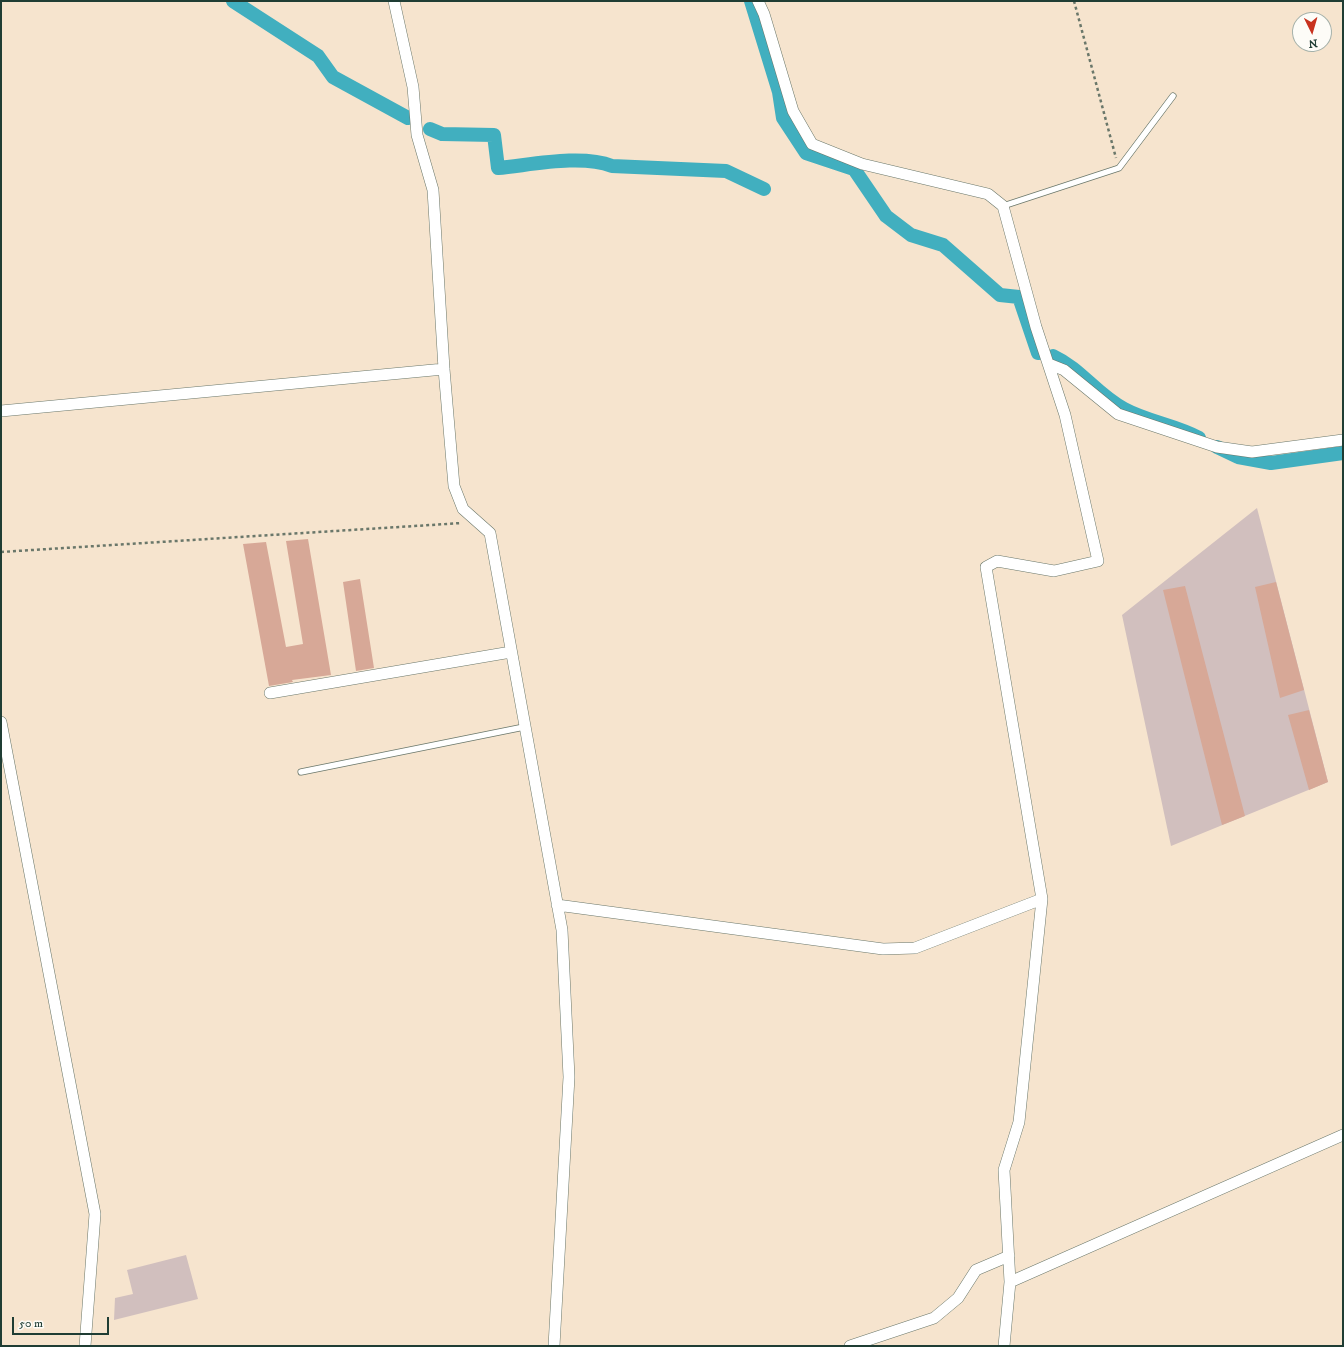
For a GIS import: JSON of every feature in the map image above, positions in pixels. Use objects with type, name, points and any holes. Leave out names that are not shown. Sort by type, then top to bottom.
[{"type":"street","points":[[394,1],[413,87],[417,135],[433,190],[444,369],[454,486],[463,509],[490,533],[562,930],[569,1077],[554,1346]]},
{"type":"street","points":[[758,1],[764,14],[793,111],[812,144],[862,164],[988,194],[1003,206],[1036,327],[1065,415],[1098,562],[1054,571],[997,561],[986,567],[1042,900],[1018,1122],[1004,1170],[1010,1282],[1004,1346]]},
{"type":"street","points":[[1049,364],[1064,370],[1118,414],[1217,447],[1252,452],[1343,440]]},
{"type":"street","points":[[1,411],[444,369]]},
{"type":"street","points":[[270,693],[511,652]]},
{"type":"street","points":[[1,722],[95,1214],[85,1346]]},
{"type":"street","points":[[557,904],[883,949],[915,948],[1042,900]]},
{"type":"street","points":[[1010,1282],[1343,1134]]},
{"type":"street","points":[[850,1346],[934,1318],[958,1298],[976,1270],[1008,1256]]},
{"type":"lane","points":[[1003,206],[1119,168],[1173,96]]},
{"type":"lane","points":[[301,772],[524,727]]},
{"type":"path","points":[[1074,1],[1119,168]]},
{"type":"path","points":[[1,552],[478,522]]},
{"type":"shaded area","points":[[1257,508],[1328,782],[1171,846],[1122,615]]},
{"type":"shaded area","points":[[186,1255],[198,1299],[114,1320],[115,1298],[133,1294],[127,1270]]},
{"type":"building","points":[[308,539],[331,675],[292,680],[293,682],[269,686],[243,544],[266,542],[286,647],[303,644],[286,541]]},
{"type":"building","points":[[360,579],[374,668],[356,671],[343,582]]},
{"type":"building","points":[[1276,582],[1304,690],[1280,698],[1255,587]]},
{"type":"building","points":[[1185,586],[1245,816],[1222,825],[1163,590]]},
{"type":"building","points":[[1309,710],[1328,782],[1309,790],[1288,715]]},
{"type":"waterway","points":[[233,1],[318,56],[333,77],[408,118]]},
{"type":"waterway","points":[[751,1],[779,92],[783,118],[806,153],[854,169],[886,216],[911,235],[943,245],[1000,295],[1019,297],[1038,353]]},
{"type":"waterway","points":[[430,129],[442,134],[494,135],[498,168],[556,161],[586,161],[612,166],[726,171],[764,189]]},
{"type":"waterway","points":[[1053,356],[1063,361],[1105,396],[1124,409],[1199,438]]},
{"type":"waterway","points":[[1217,447],[1238,457],[1271,463],[1343,453]]}]
